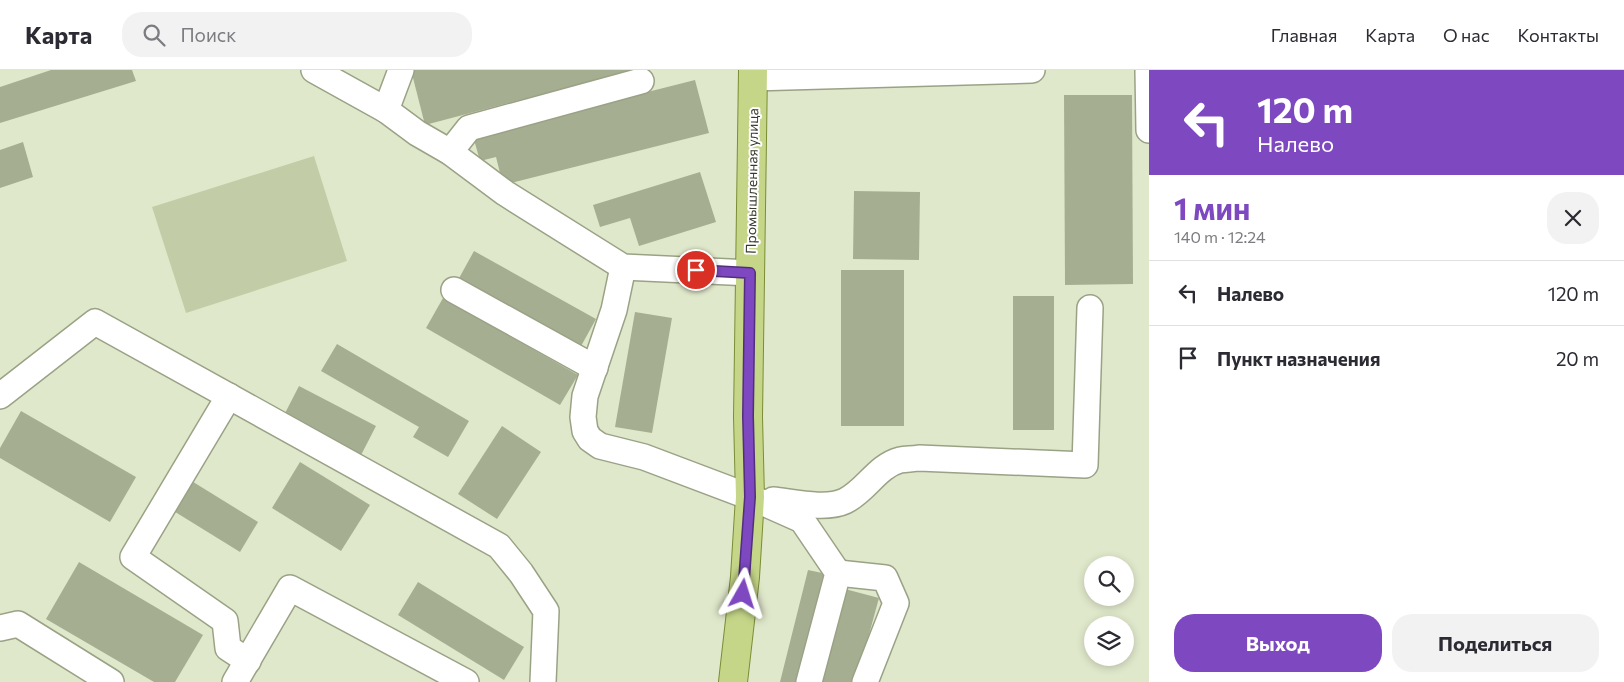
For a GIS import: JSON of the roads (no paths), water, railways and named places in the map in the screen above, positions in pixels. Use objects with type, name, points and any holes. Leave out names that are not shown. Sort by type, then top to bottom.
[{"type":"main road","name":"Промышленная улица","points":[[733,682],[745,577],[750,497],[748,416],[753,74]]},
{"type":"lane","points":[[314,70],[386,110],[418,133],[450,152],[505,193],[623,267],[750,273]]},
{"type":"lane","points":[[386,110],[402,70]]},
{"type":"lane","points":[[753,74],[1032,70]]},
{"type":"lane","points":[[1148,70],[1149,130]]},
{"type":"lane","points":[[450,152],[469,128],[641,81]]},
{"type":"lane","points":[[623,267],[614,310],[586,396],[583,417],[585,430],[590,439],[600,446],[644,457],[750,497],[802,520],[838,572],[886,578],[896,603],[865,682]]},
{"type":"lane","points":[[454,290],[595,368]]},
{"type":"lane","points":[[750,497],[829,505],[845,501],[864,488],[882,469],[899,460],[919,458],[1084,465],[1090,308]]},
{"type":"lane","points":[[0,396],[95,322],[498,546],[521,573],[546,611],[542,682]]},
{"type":"lane","points":[[229,396],[133,557],[225,621],[228,648],[248,661]]},
{"type":"lane","points":[[809,682],[838,572]]},
{"type":"lane","points":[[235,682],[290,588],[466,682]]},
{"type":"lane","points":[[0,628],[18,624],[111,682]]}]
